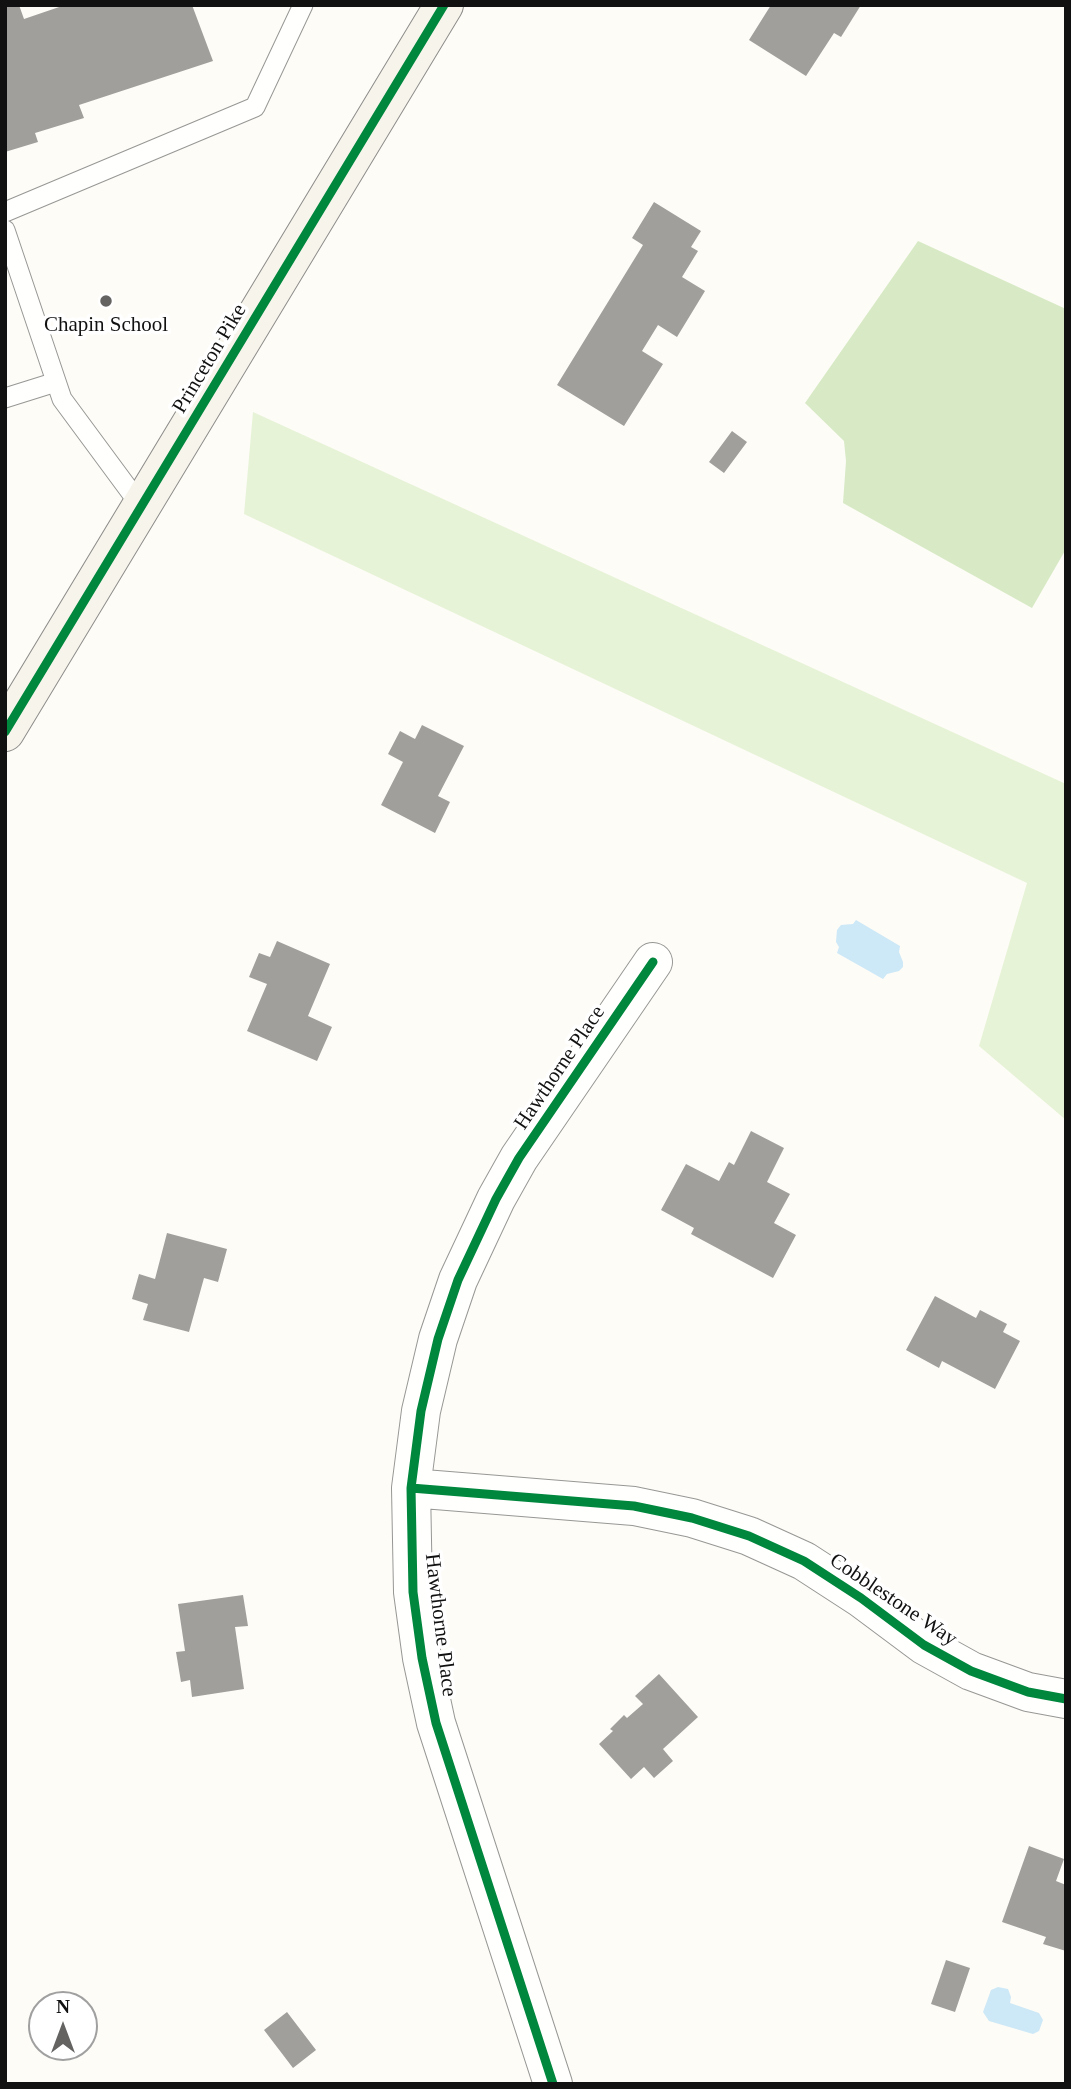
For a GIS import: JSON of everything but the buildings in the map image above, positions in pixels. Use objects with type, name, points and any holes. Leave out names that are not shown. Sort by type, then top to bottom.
[{"type":"main road","name":"Princeton Pike","points":[[5,732],[444,5]]},
{"type":"street","name":"Hawthorne Place","points":[[553,2084],[436,1723],[422,1658],[413,1592],[411,1488],[421,1411],[438,1339],[458,1280],[496,1199],[519,1158],[653,962]]},
{"type":"street","name":"Cobblestone Way","points":[[411,1488],[634,1506],[715,1525],[749,1536],[804,1561],[861,1598],[924,1645],[971,1671],[1028,1692],[1066,1699]]},
{"type":"lane","points":[[5,212],[255,107],[303,5]]},
{"type":"lane","points":[[5,230],[62,399],[141,506]]},
{"type":"lane","points":[[5,398],[56,382]]},
{"type":"green space","points":[[918,241],[1066,309],[1066,549],[1032,608],[843,503],[846,461],[844,441],[805,403]]},
{"type":"green space","points":[[253,412],[1066,784],[1066,1120],[979,1046],[1027,883],[244,514]]},
{"type":"water","points":[[856,920],[900,946],[903,967],[899,971],[887,974],[883,979],[837,953],[837,930],[841,925],[853,924]]},
{"type":"water","points":[[998,1987],[1008,1989],[1010,2003],[1039,2013],[1043,2020],[1039,2031],[1033,2034],[989,2021],[983,2012],[991,1990]]},
{"type":"cycle path","points":[[5,732],[444,5]]},
{"type":"cycle path","points":[[553,2084],[436,1723],[422,1658],[413,1592],[411,1488],[421,1411],[438,1339],[458,1280],[496,1199],[519,1158],[653,962]]},
{"type":"cycle path","points":[[411,1488],[634,1506],[692,1518],[749,1536],[804,1561],[861,1598],[924,1645],[971,1671],[1028,1692],[1066,1699]]},
{"type":"place","name":"Chapin School","points":[[106,301]]}]
